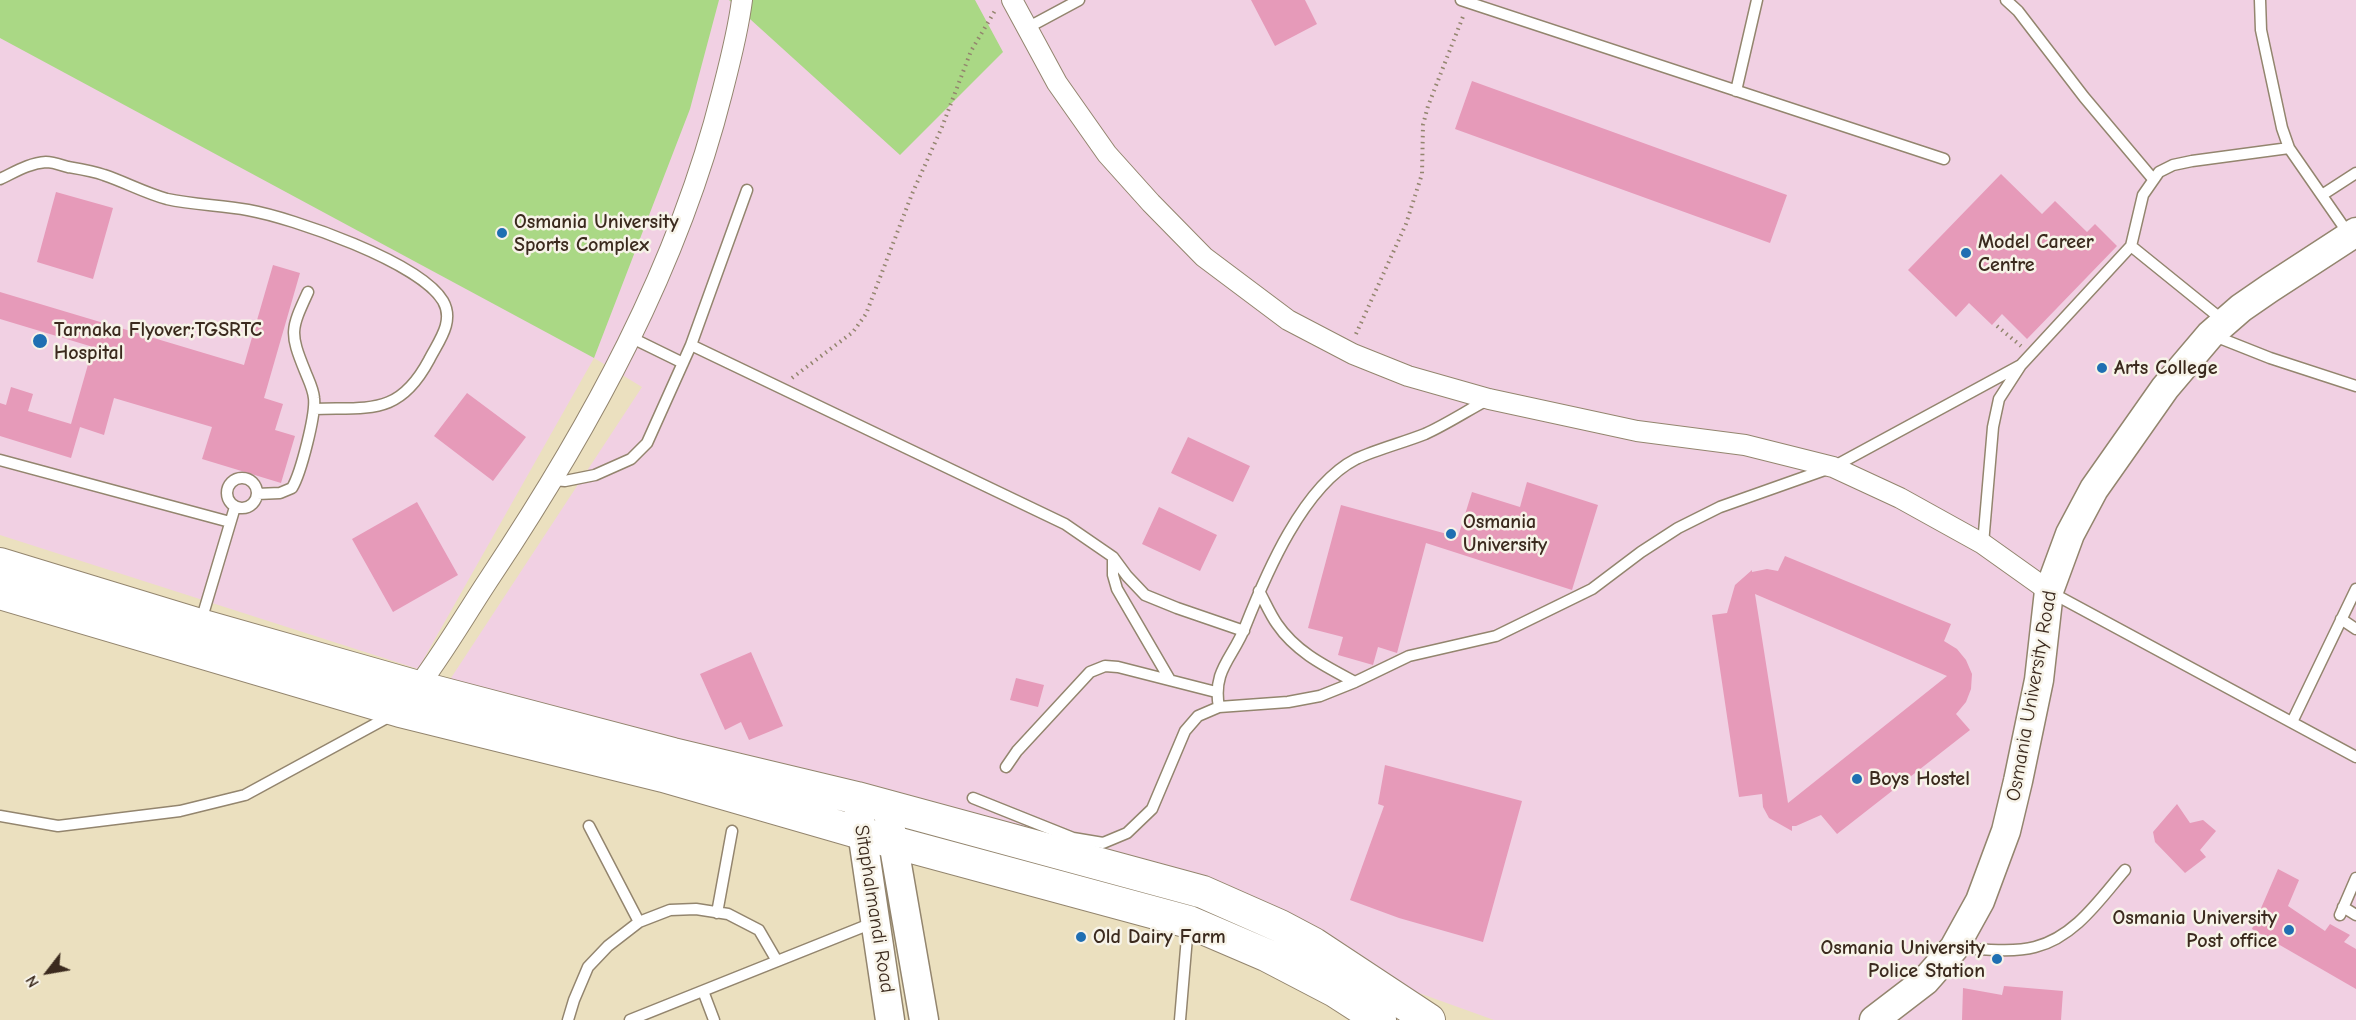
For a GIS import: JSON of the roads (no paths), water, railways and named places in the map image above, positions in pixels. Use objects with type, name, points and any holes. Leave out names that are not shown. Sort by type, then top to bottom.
[{"type":"main road","name":"Osmania University Road","points":[[1889,1015],[1925,981],[1954,948],[1980,901],[2006,831],[2039,680],[2049,591],[2070,534],[2094,489],[2165,388],[2217,328],[2270,288],[2353,234]]},
{"type":"main road","points":[[0,564],[196,637]]},
{"type":"main road","points":[[0,593],[196,637],[861,833],[1189,922],[1266,955],[1335,991],[1380,1020]]},
{"type":"main road","points":[[409,699],[673,754],[872,802],[1203,892],[1280,926],[1314,944],[1429,1020]]},
{"type":"main road","name":"Sitaphalmandi Road","points":[[872,802],[861,833],[890,1020]]},
{"type":"main road","name":"Sitaphalmandi Road","points":[[872,802],[892,841],[903,892],[924,1020]]},
{"type":"street","points":[[409,699],[553,480],[632,338],[683,221],[704,157],[738,27],[741,0]]},
{"type":"street","points":[[1012,0],[1057,83],[1107,154],[1204,257],[1288,320],[1348,352],[1408,376],[1488,399],[1637,431],[1745,445],[1833,467],[1900,498],[1983,544],[2049,591]]},
{"type":"lane","points":[[1027,28],[1079,0]]},
{"type":"lane","points":[[1736,91],[1757,0]]},
{"type":"lane","points":[[2006,0],[2018,11],[2084,97],[2153,179]]},
{"type":"lane","points":[[2260,0],[2261,30],[2282,128],[2289,148],[2353,234]]},
{"type":"lane","points":[[1464,1],[1944,159]]},
{"type":"lane","points":[[1983,544],[1995,411],[1999,399],[2021,365],[2131,246],[2143,195],[2153,179],[2159,172],[2173,165],[2289,148]]},
{"type":"lane","points":[[0,179],[26,166],[48,162],[104,175],[167,199],[249,210],[292,220],[397,264],[442,300],[448,324],[419,378],[408,392],[391,402],[374,407],[314,409]]},
{"type":"lane","points":[[2322,195],[2356,173]]},
{"type":"lane","points":[[553,480],[565,481],[595,475],[631,459],[647,443],[691,345],[747,190]]},
{"type":"lane","points":[[2131,246],[2217,328],[2270,358],[2356,386]]},
{"type":"lane","points":[[257,494],[280,493],[292,488],[314,409],[311,386],[294,344],[293,333],[294,323],[308,292]]},
{"type":"lane","points":[[632,338],[683,363]]},
{"type":"lane","points":[[691,345],[1065,524],[1113,557],[1145,595],[1244,631]]},
{"type":"lane","points":[[973,798],[1073,838],[1103,843],[1127,833],[1152,809],[1185,731],[1198,716],[1219,707],[1288,702],[1320,696],[1409,656],[1496,636],[1592,589],[1641,552],[1678,528],[1720,507],[1833,467],[2021,365]]},
{"type":"lane","points":[[1219,707],[1216,692],[1221,672],[1244,631],[1259,591],[1293,526],[1332,476],[1356,460],[1427,433],[1488,399]]},
{"type":"lane","points":[[0,460],[230,522]]},
{"type":"lane","points":[[242,478],[249,480],[255,486],[257,494],[255,501],[242,508],[235,507],[229,501],[227,494],[234,480],[242,478]]},
{"type":"lane","points":[[196,637],[235,507]]},
{"type":"lane","points":[[1113,557],[1113,575],[1117,589],[1170,681]]},
{"type":"lane","points":[[2292,722],[2356,589]]},
{"type":"lane","points":[[1259,591],[1276,623],[1293,644],[1313,659],[1355,682]]},
{"type":"lane","points":[[2049,591],[2356,757]]},
{"type":"lane","points":[[2341,619],[2356,629]]},
{"type":"lane","points":[[1006,767],[1017,750],[1090,672],[1105,666],[1118,667],[1216,692]]},
{"type":"lane","points":[[0,816],[58,826],[180,811],[245,795],[409,699]]},
{"type":"lane","points":[[589,826],[639,922]]},
{"type":"lane","points":[[717,912],[732,831]]},
{"type":"lane","points":[[1954,948],[2035,947],[2058,937],[2080,922],[2125,870]]},
{"type":"lane","points":[[2356,878],[2341,911],[2356,915]]},
{"type":"lane","points":[[568,1020],[574,999],[588,968],[608,946],[639,922],[670,910],[696,909],[728,914],[759,930],[777,961]]},
{"type":"lane","points":[[632,1020],[875,922]]},
{"type":"lane","points":[[1180,1020],[1189,922]]},
{"type":"lane","points":[[703,991],[714,1020]]},
{"type":"place","name":"Osmania University Sports Complex","points":[[502,233]]},
{"type":"place","name":"Model Career Centre","points":[[1966,253]]},
{"type":"place","name":"Tarnaka Flyover;TGSRTC Hospital","points":[[40,341]]},
{"type":"place","name":"Arts College","points":[[2102,368]]},
{"type":"place","name":"Osmania University","points":[[1451,534]]},
{"type":"place","name":"Boys Hostel","points":[[1857,779]]},
{"type":"place","name":"Osmania University Post office","points":[[2289,930]]},
{"type":"place","name":"Old Dairy Farm","points":[[1081,937]]},
{"type":"place","name":"Osmania University Police Station","points":[[1997,959]]}]
